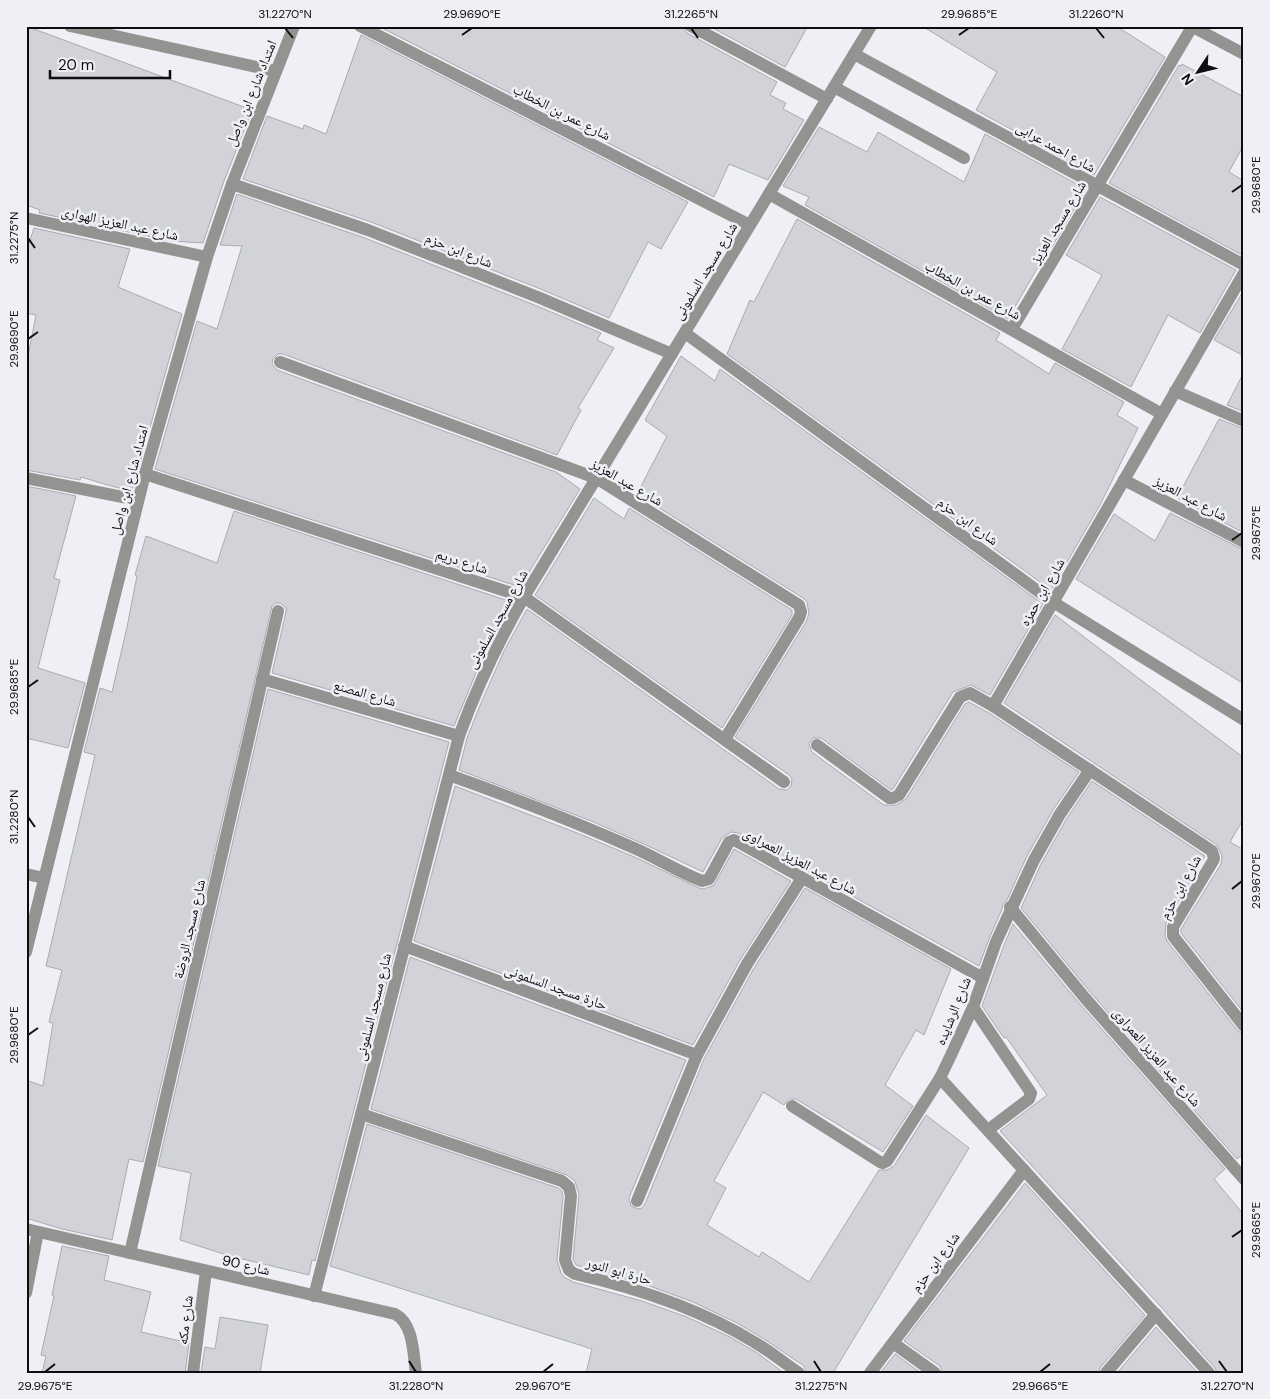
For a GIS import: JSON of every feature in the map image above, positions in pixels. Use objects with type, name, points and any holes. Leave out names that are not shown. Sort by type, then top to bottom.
[{"type":"street","points":[[70,26],[275,71]]},
{"type":"street","name":"امتداد شارع ابن واصل","points":[[26,952],[138,500],[207,257],[232,184],[294,26]]},
{"type":"street","name":"شارع عمر بن الخطاب","points":[[360,26],[750,225]]},
{"type":"street","points":[[691,26],[827,99]]},
{"type":"street","name":"شارع مسجد السلمونى","points":[[314,1296],[459,736],[488,665],[524,597],[871,26]]},
{"type":"street","points":[[1192,27],[1244,54]]},
{"type":"street","name":"شارع مسجد العزيز","points":[[1012,329],[1192,27]]},
{"type":"street","name":"شارع احمد عرابى","points":[[854,54],[1244,265]]},
{"type":"street","points":[[834,86],[964,158]]},
{"type":"street","name":"شارع ابن حزم","points":[[232,184],[368,230],[540,298],[672,354]]},
{"type":"street","name":"شارع عمر بن الخطاب","points":[[769,194],[1162,414]]},
{"type":"street","name":"شارع عبد العزيز الهوارى","points":[[26,218],[207,257]]},
{"type":"street","name":"شارع ابن حمزه","points":[[993,706],[1244,273]]},
{"type":"street","name":"شارع ابن حزم","points":[[685,333],[1054,602],[1244,720]]},
{"type":"street","name":"شارع عبد العزيز","points":[[280,362],[596,478],[799,606],[801,612],[799,618],[724,739]]},
{"type":"street","points":[[1175,390],[1244,420]]},
{"type":"street","name":"شارع دريم","points":[[145,474],[524,597],[784,782]]},
{"type":"street","points":[[26,478],[138,500]]},
{"type":"street","name":"شارع عبد العزيز","points":[[1124,480],[1244,542]]},
{"type":"street","name":"شارع مسجد الروضة","points":[[130,1253],[278,611]]},
{"type":"street","name":"شارع المصنع","points":[[262,679],[459,736]]},
{"type":"street","points":[[817,745],[889,798],[893,798],[899,795],[960,697],[970,693],[993,706]]},
{"type":"street","name":"شارع ابن حزم","points":[[993,706],[1212,851],[1213,861],[1173,927],[1173,936],[1244,1026]]},
{"type":"street","name":"شارع الرشايده","points":[[792,1106],[880,1162],[884,1163],[887,1161],[940,1078],[973,1007],[982,978],[1010,908],[1060,814],[1090,770]]},
{"type":"street","name":"شارع عبد العزيز العمراوى","points":[[449,775],[515,798],[579,824],[643,852],[702,881],[709,879],[728,844],[734,840],[982,978]]},
{"type":"street","points":[[26,874],[44,878]]},
{"type":"street","points":[[637,1201],[698,1055],[747,964],[802,878]]},
{"type":"street","name":"شارع عبد العزيز العمراوى","points":[[1010,908],[1085,998],[1243,1176]]},
{"type":"street","name":"حارة مسجد السلمونى","points":[[404,946],[698,1055]]},
{"type":"street","points":[[973,1007],[1031,1093],[1029,1099],[988,1130]]},
{"type":"street","points":[[940,1078],[1209,1373]]},
{"type":"street","name":"حارة ابو النور","points":[[361,1114],[562,1181],[569,1187],[570,1192],[565,1260],[569,1270],[575,1274],[656,1297],[707,1318],[756,1343],[799,1373]]},
{"type":"street","name":"شارع ابن حزم","points":[[870,1373],[1024,1170]]},
{"type":"street","points":[[26,1293],[32,1230]]},
{"type":"street","name":"شارع 90","points":[[32,1230],[395,1314],[402,1318],[409,1329],[416,1373]]},
{"type":"street","name":"شارع مكه","points":[[193,1373],[206,1271]]},
{"type":"street","points":[[1106,1373],[1156,1314]]},
{"type":"street","points":[[892,1342],[935,1373]]},
{"type":"building","points":[[26,26],[252,110],[224,181],[203,243],[171,241],[39,213],[40,210],[26,205]]},
{"type":"building","points":[[378,26],[683,26],[687,33],[777,82],[770,95],[786,103],[783,109],[804,120],[768,180],[729,164],[714,197]]},
{"type":"building","points":[[709,26],[808,26],[785,67]]},
{"type":"building","points":[[922,26],[1116,26],[1165,57],[1094,175],[976,110],[997,72]]},
{"type":"building","points":[[361,35],[688,202],[661,249],[648,242],[609,318],[371,222],[243,179],[267,116],[303,129],[304,125],[326,134]]},
{"type":"building","points":[[1182,64],[1244,97],[1244,144],[1229,172],[1244,181],[1244,256],[1109,183],[1179,65],[1181,66]]},
{"type":"building","points":[[819,127],[867,152],[878,132],[964,182],[985,134],[1086,189],[1052,247],[1050,246],[1008,319],[805,205],[809,197],[783,186]]},
{"type":"building","points":[[237,194],[365,238],[537,306],[601,333],[597,340],[614,348],[578,408],[581,410],[557,455],[283,354],[278,354],[273,359],[272,364],[277,370],[556,472],[580,489],[520,587],[155,469],[197,321],[217,329],[242,246],[220,245]]},
{"type":"building","points":[[1100,197],[1236,270],[1200,333],[1168,315],[1131,387],[1062,349],[1102,275],[1066,255]]},
{"type":"building","points":[[797,219],[1000,333],[996,340],[1049,374],[1055,363],[1124,402],[1117,415],[1138,428],[1100,505],[1051,590],[727,354],[750,300],[754,302]]},
{"type":"building","points":[[34,228],[130,249],[118,287],[182,314],[132,491],[81,477],[80,480],[26,470],[26,367],[36,315],[26,313],[26,252]]},
{"type":"building","points":[[1244,290],[1244,356],[1214,340]]},
{"type":"building","points":[[681,356],[715,381],[720,369],[1043,604],[990,695],[971,685],[953,692],[893,789],[891,790],[821,738],[813,738],[809,744],[812,752],[884,805],[896,805],[906,799],[965,704],[969,702],[1079,772],[1053,810],[1027,856],[1007,900],[1003,904],[979,966],[738,833],[731,832],[722,838],[703,872],[591,821],[459,770],[467,738],[481,703],[504,651],[527,609],[779,789],[787,790],[791,786],[792,779],[789,775],[735,737],[806,622],[809,614],[807,602],[637,494],[667,436],[645,420]]},
{"type":"building","points":[[1244,372],[1244,412],[1227,405]]},
{"type":"building","points":[[1219,419],[1244,429],[1244,533],[1177,498]]},
{"type":"building","points":[[26,486],[76,496],[54,578],[60,580],[38,668],[85,683],[68,748],[26,738]]},
{"type":"building","points":[[594,498],[624,519],[629,508],[792,610],[792,615],[722,728],[535,595]]},
{"type":"building","points":[[234,511],[512,602],[481,661],[454,726],[272,673],[286,608],[280,603],[272,606],[143,1162],[129,1159],[112,1240],[62,1229],[26,1218],[26,1080],[43,1086],[53,1023],[49,1022],[62,970],[46,966],[95,755],[84,752],[100,688],[112,692],[127,627],[137,576],[135,575],[146,536],[217,563]]},
{"type":"building","points":[[1170,513],[1244,550],[1244,684],[1076,579],[1114,514],[1155,541]]},
{"type":"building","points":[[1055,615],[1244,758],[1244,818],[1230,842],[1244,850],[1244,1013],[1181,933],[1181,929],[1221,864],[1222,856],[1217,845],[1004,703]]},
{"type":"building","points":[[268,689],[449,742],[315,1261],[312,1260],[309,1275],[230,1256],[180,1240],[191,1173],[158,1166]]},
{"type":"building","points":[[1092,781],[1205,856],[1166,923],[1165,936],[1238,1031],[1244,1034],[1244,1153],[1237,1159],[1091,993],[1021,908],[1041,864],[1067,818]]},
{"type":"building","points":[[455,786],[585,836],[699,888],[704,889],[714,885],[734,849],[791,881],[740,960],[693,1045],[414,941]]},
{"type":"building","points":[[805,888],[951,969],[924,1035],[916,1030],[885,1085],[913,1106],[883,1152],[796,1099],[789,1099],[784,1105],[763,1092],[714,1181],[726,1188],[707,1225],[759,1257],[762,1252],[809,1282],[879,1170],[887,1170],[894,1166],[926,1115],[969,1148],[833,1373],[807,1373],[804,1366],[764,1339],[737,1323],[693,1302],[647,1285],[576,1265],[573,1259],[579,1195],[575,1181],[567,1175],[371,1109],[410,957],[686,1060],[629,1198],[631,1206],[638,1209],[642,1208],[704,1059],[754,968]]},
{"type":"building","points":[[1013,924],[1079,1003],[1225,1169],[1214,1179],[1244,1215],[1244,1373],[1217,1373],[1215,1368],[1162,1308],[1000,1131],[1047,1095],[982,1006]]},
{"type":"building","points":[[367,1124],[558,1188],[562,1191],[563,1197],[557,1260],[564,1277],[573,1282],[642,1301],[687,1317],[730,1337],[756,1352],[784,1373],[586,1373],[592,1349],[330,1266]]},
{"type":"building","points":[[1025,1183],[1145,1315],[1100,1368],[1098,1373],[943,1373],[940,1366],[904,1341]]},
{"type":"building","points":[[62,1246],[109,1256],[104,1280],[151,1292],[141,1332],[189,1343],[185,1373],[42,1373],[46,1356],[41,1355],[54,1296],[52,1295]]},
{"type":"building","points":[[220,1317],[268,1325],[260,1373],[201,1373],[205,1347],[215,1349]]},
{"type":"building","points":[[1156,1327],[1198,1373],[1117,1373]]},
{"type":"building","points":[[895,1354],[921,1373],[880,1373]]}]
